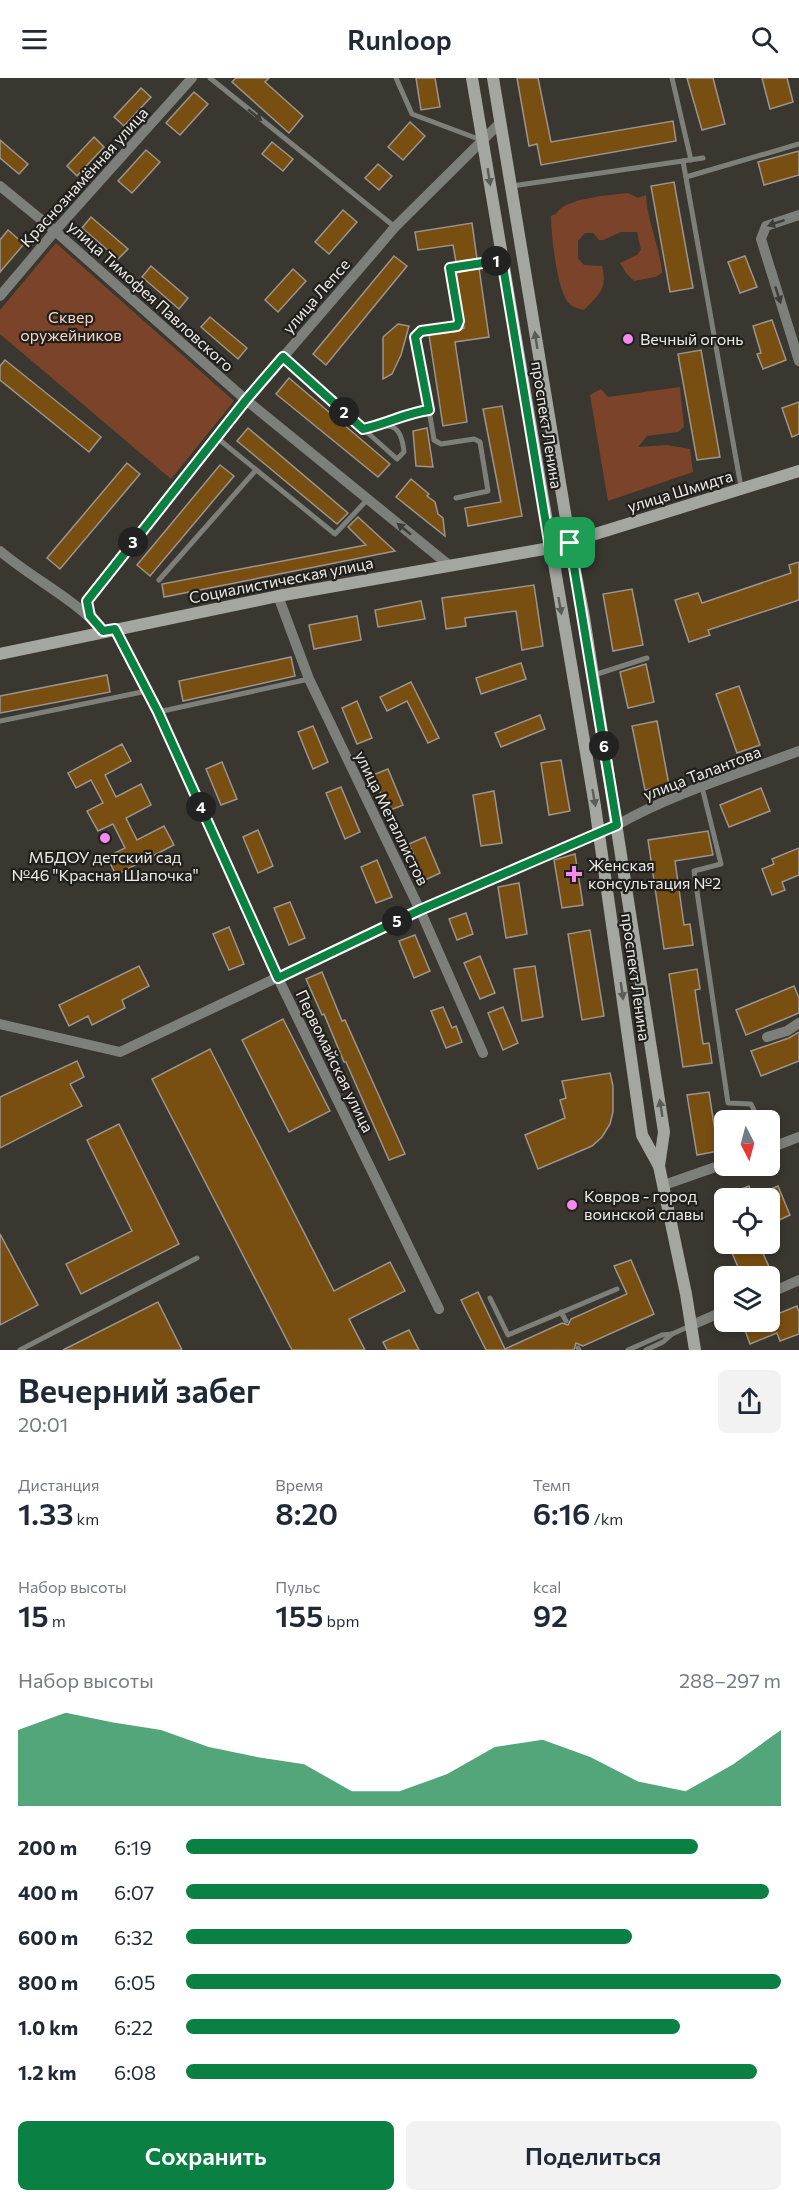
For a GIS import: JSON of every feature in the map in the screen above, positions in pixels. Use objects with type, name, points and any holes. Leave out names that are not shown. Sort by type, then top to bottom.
[{"type":"main road","name":"проспект Ленина","points":[[472,78],[599,832],[642,1135],[659,1166],[664,1185],[695,1350]]},
{"type":"main road","name":"проспект Ленина","points":[[493,78],[593,676],[664,1132],[659,1166]]},
{"type":"main road","name":"улица Шмидта","points":[[570,543],[799,471]]},
{"type":"main road","name":"Социалистическая улица","points":[[0,654],[278,596],[570,543]]},
{"type":"street","name":"Краснознамённая улица","points":[[0,296],[192,78]]},
{"type":"street","name":"улица Лепсе","points":[[90,616],[87,601],[246,400],[395,227],[500,123]]},
{"type":"street","name":"улица Тимофея Павловского","points":[[0,186],[56,231],[246,400],[450,566]]},
{"type":"street","points":[[799,215],[766,226],[761,239],[799,361]]},
{"type":"street","name":"Первомайская улица","points":[[0,551],[21,569],[109,630],[147,691],[278,978],[439,1309]]},
{"type":"street","name":"улица Металлистов","points":[[278,596],[309,679],[420,910],[483,1053]]},
{"type":"street","name":"улица Талантова","points":[[0,1024],[120,1052],[420,910],[617,825],[634,815],[702,787],[799,752]]},
{"type":"street","points":[[767,1037],[787,1031],[799,1023]]},
{"type":"street","points":[[780,1143],[799,1137]]},
{"type":"street","points":[[664,1185],[714,1168]]},
{"type":"street","points":[[780,1289],[799,1280]]},
{"type":"street","points":[[692,1325],[714,1315]]},
{"type":"lane","points":[[210,78],[395,227]]},
{"type":"lane","points":[[396,78],[412,114],[483,140]]},
{"type":"lane","points":[[672,78],[691,160]]},
{"type":"lane","points":[[686,177],[799,144]]},
{"type":"lane","points":[[511,186],[703,158]]},
{"type":"lane","points":[[683,161],[741,489]]},
{"type":"lane","points":[[456,498],[488,491],[480,442],[474,439],[441,444],[434,440],[415,337],[421,331],[457,326],[459,321],[450,268],[502,260]]},
{"type":"lane","points":[[283,357],[397,459],[404,453],[400,432],[393,427],[383,425]]},
{"type":"lane","points":[[363,429],[383,425],[411,412],[429,410]]},
{"type":"lane","points":[[216,437],[335,534],[367,500]]},
{"type":"lane","points":[[159,580],[255,470]]},
{"type":"lane","points":[[593,676],[647,658]]},
{"type":"lane","points":[[158,712],[309,679]]},
{"type":"lane","points":[[0,721],[147,691]]},
{"type":"lane","points":[[702,787],[721,864],[694,871],[728,1103],[751,1104],[754,1110]]},
{"type":"lane","points":[[20,1350],[198,1258]]},
{"type":"lane","points":[[490,1298],[508,1335],[617,1289]]},
{"type":"lane","points":[[561,1312],[566,1322]]},
{"type":"lane","points":[[646,1350],[692,1325]]},
{"type":"lane","points":[[628,1350],[662,1335],[672,1334]]},
{"type":"green space","points":[[628,193],[638,198],[646,195],[662,273],[655,277],[634,281],[626,273],[620,263],[637,255],[641,250],[637,232],[621,232],[603,240],[599,240],[593,233],[585,233],[578,241],[578,258],[584,265],[602,266],[604,280],[601,291],[584,310],[574,307],[566,299],[562,290],[554,249],[551,216],[568,204],[578,201]]},
{"type":"green space","name":"Сквер оружейников","points":[[56,243],[234,401],[171,479],[0,334],[0,310]]},
{"type":"green space","points":[[680,387],[684,427],[678,432],[647,436],[638,447],[667,445],[690,449],[693,472],[608,501],[590,395],[601,389],[608,397]]},
{"type":"building","points":[[236,78],[269,78],[265,82],[303,116],[289,133],[232,82]]},
{"type":"building","points":[[416,78],[435,78],[440,107],[421,110]]},
{"type":"building","points":[[517,78],[538,78],[551,142],[673,121],[676,141],[541,165],[537,144],[529,146]]},
{"type":"building","points":[[687,78],[713,78],[725,124],[702,130]]},
{"type":"building","points":[[762,78],[787,78],[793,102],[770,109]]},
{"type":"building","points":[[141,88],[151,97],[124,126],[114,117]]},
{"type":"building","points":[[194,92],[208,104],[180,135],[166,123]]},
{"type":"building","points":[[410,122],[425,136],[403,160],[388,147]]},
{"type":"building","points":[[94,137],[104,147],[77,176],[67,166]]},
{"type":"building","points":[[0,140],[28,164],[19,174],[0,158]]},
{"type":"building","points":[[272,142],[293,159],[283,171],[262,154]]},
{"type":"building","points":[[146,150],[160,162],[132,193],[118,181]]},
{"type":"building","points":[[799,151],[799,175],[764,185],[758,162]]},
{"type":"building","points":[[378,164],[392,176],[379,190],[365,178]]},
{"type":"building","points":[[674,182],[693,288],[670,292],[651,186]]},
{"type":"building","points":[[343,210],[357,222],[329,254],[315,242]]},
{"type":"building","points":[[91,217],[128,249],[118,259],[82,228]]},
{"type":"building","points":[[472,223],[477,259],[456,262],[453,245],[418,250],[415,232]]},
{"type":"building","points":[[8,230],[24,244],[0,272],[0,240]]},
{"type":"building","points":[[394,256],[407,266],[326,365],[313,354]]},
{"type":"building","points":[[745,256],[757,287],[740,293],[728,262]]},
{"type":"building","points":[[151,266],[188,298],[179,309],[142,277]]},
{"type":"building","points":[[479,268],[489,337],[455,342],[467,422],[443,426],[429,335],[464,328],[456,273]]},
{"type":"building","points":[[293,269],[306,281],[278,312],[265,300]]},
{"type":"building","points":[[210,317],[247,348],[238,359],[201,327]]},
{"type":"building","points":[[772,320],[786,360],[763,369],[757,354],[761,353],[753,326]]},
{"type":"building","points":[[398,324],[409,326],[401,355],[392,374],[383,379],[383,337]]},
{"type":"building","points":[[701,350],[720,457],[697,460],[678,354]]},
{"type":"building","points":[[5,360],[101,437],[89,452],[0,380],[0,366]]},
{"type":"building","points":[[289,378],[390,464],[378,477],[276,394]]},
{"type":"building","points":[[799,402],[799,434],[792,437],[782,408]]},
{"type":"building","points":[[502,406],[522,516],[468,526],[465,508],[501,502],[483,409]]},
{"type":"building","points":[[248,428],[348,513],[337,524],[237,441]]},
{"type":"building","points":[[427,428],[433,467],[416,466],[413,431]]},
{"type":"building","points":[[127,463],[140,474],[60,569],[47,558]]},
{"type":"building","points":[[220,465],[234,476],[150,576],[137,565]]},
{"type":"building","points":[[411,479],[435,502],[438,514],[443,518],[445,536],[396,497]]},
{"type":"building","points":[[358,517],[395,551],[164,597],[162,584],[366,545],[348,527]]},
{"type":"building","points":[[799,562],[799,600],[708,630],[710,635],[689,642],[675,600],[698,593],[702,603],[791,573],[789,565]]},
{"type":"building","points":[[534,585],[543,646],[522,650],[516,611],[465,618],[466,626],[446,629],[442,598]]},
{"type":"building","points":[[632,589],[643,645],[613,651],[603,594]]},
{"type":"building","points":[[421,601],[425,619],[378,627],[375,610]]},
{"type":"building","points":[[357,616],[361,640],[314,649],[309,625]]},
{"type":"building","points":[[291,657],[295,676],[183,701],[179,681]]},
{"type":"building","points":[[521,663],[526,679],[481,694],[476,678]]},
{"type":"building","points":[[646,664],[654,702],[628,708],[620,672]]},
{"type":"building","points":[[107,675],[110,692],[0,713],[0,696]]},
{"type":"building","points":[[411,682],[439,738],[428,743],[407,701],[387,711],[380,697]]},
{"type":"building","points":[[739,686],[760,745],[737,753],[716,694]]},
{"type":"building","points":[[357,701],[372,738],[357,744],[342,708]]},
{"type":"building","points":[[540,715],[545,729],[501,747],[495,733]]},
{"type":"building","points":[[657,721],[669,785],[645,790],[632,726]]},
{"type":"building","points":[[313,726],[328,762],[313,769],[298,732]]},
{"type":"building","points":[[122,744],[131,761],[105,775],[116,797],[141,784],[151,805],[126,818],[137,840],[164,826],[174,845],[116,875],[107,857],[125,848],[113,824],[98,831],[87,811],[103,803],[91,780],[76,788],[68,773]]},
{"type":"building","points":[[561,760],[570,811],[549,815],[541,763]]},
{"type":"building","points":[[222,762],[237,799],[221,805],[206,769]]},
{"type":"building","points":[[388,769],[403,805],[388,811],[373,775]]},
{"type":"building","points":[[341,787],[360,832],[345,839],[326,793]]},
{"type":"building","points":[[761,788],[770,811],[729,827],[720,805]]},
{"type":"building","points":[[494,791],[502,843],[481,846],[473,795]]},
{"type":"building","points":[[258,830],[273,866],[258,873],[243,837]]},
{"type":"building","points":[[708,831],[713,855],[675,861],[684,925],[690,924],[693,945],[664,949],[648,840]]},
{"type":"building","points":[[425,837],[440,873],[425,880],[409,844]]},
{"type":"building","points":[[799,848],[799,875],[782,882],[785,890],[772,895],[762,869],[774,864],[772,859]]},
{"type":"building","points":[[575,854],[583,905],[562,908],[554,860]]},
{"type":"building","points":[[377,860],[392,897],[376,903],[361,867]]},
{"type":"building","points":[[519,883],[527,934],[506,938],[498,887]]},
{"type":"building","points":[[290,902],[305,938],[289,945],[274,908]]},
{"type":"building","points":[[466,913],[473,934],[457,940],[449,919]]},
{"type":"building","points":[[229,927],[244,964],[229,970],[213,934]]},
{"type":"building","points":[[590,930],[604,1016],[582,1020],[568,934]]},
{"type":"building","points":[[415,935],[430,971],[414,978],[399,941]]},
{"type":"building","points":[[480,956],[495,993],[480,999],[464,963]]},
{"type":"building","points":[[139,966],[149,986],[122,1000],[125,1008],[92,1025],[88,1016],[69,1026],[59,1005]]},
{"type":"building","points":[[535,966],[543,1017],[522,1021],[514,969]]},
{"type":"building","points":[[697,969],[700,989],[695,990],[703,1044],[709,1043],[712,1063],[683,1067],[669,974]]},
{"type":"building","points":[[322,972],[342,1021],[345,1020],[405,1154],[389,1160],[324,1014],[322,1015],[306,979]]},
{"type":"building","points":[[794,986],[799,998],[799,1013],[746,1035],[736,1010]]},
{"type":"building","points":[[443,1007],[452,1028],[456,1026],[462,1042],[446,1048],[431,1011]]},
{"type":"building","points":[[503,1007],[518,1043],[503,1050],[488,1013]]},
{"type":"building","points":[[283,1019],[330,1111],[289,1132],[242,1040]]},
{"type":"building","points":[[799,1032],[799,1061],[761,1076],[751,1051],[789,1038]]},
{"type":"building","points":[[210,1049],[334,1291],[390,1262],[405,1291],[349,1319],[365,1350],[292,1350],[152,1079]]},
{"type":"building","points":[[77,1061],[84,1077],[70,1084],[82,1106],[0,1148],[0,1097]]},
{"type":"building","points":[[610,1073],[613,1086],[613,1112],[610,1124],[602,1137],[592,1146],[538,1169],[525,1135],[565,1118],[560,1100],[566,1098],[562,1081]]},
{"type":"building","points":[[709,1092],[714,1124],[714,1152],[697,1155],[687,1095]]},
{"type":"building","points":[[119,1124],[179,1244],[81,1294],[66,1264],[132,1231],[87,1140]]},
{"type":"building","points":[[780,1191],[790,1215],[780,1220]]},
{"type":"building","points":[[0,1234],[38,1305],[0,1325]]},
{"type":"building","points":[[732,1254],[763,1254],[769,1266],[738,1266]]},
{"type":"building","points":[[631,1260],[654,1314],[583,1346],[576,1343],[574,1350],[486,1350],[461,1300],[478,1292],[505,1349],[562,1323],[568,1325],[571,1319],[627,1294],[614,1266]]},
{"type":"building","points":[[158,1302],[182,1350],[63,1350]]},
{"type":"building","points":[[797,1306],[799,1334],[780,1341],[777,1333],[750,1344],[746,1332],[780,1332],[780,1313]]},
{"type":"building","points":[[409,1330],[419,1350],[387,1350],[383,1342]]},
{"type":"place","name":"Вечный огонь","points":[[628,339]]},
{"type":"place","name":"МБДОУ детский сад №46 \"Красная Шапочка\"","points":[[105,838]]},
{"type":"place","name":"Женская консультация №2","points":[[574,874]]},
{"type":"place","name":"Ковров - город воинской славы","points":[[572,1205]]},
{"type":"route","points":[[502,260],[550,548],[570,543],[617,825],[420,910],[278,978],[158,712],[115,629],[103,631],[90,616],[87,601],[246,400],[283,357],[363,429],[383,425],[411,412],[429,410],[415,337],[421,331],[457,326],[459,321],[450,268],[502,260]]}]
